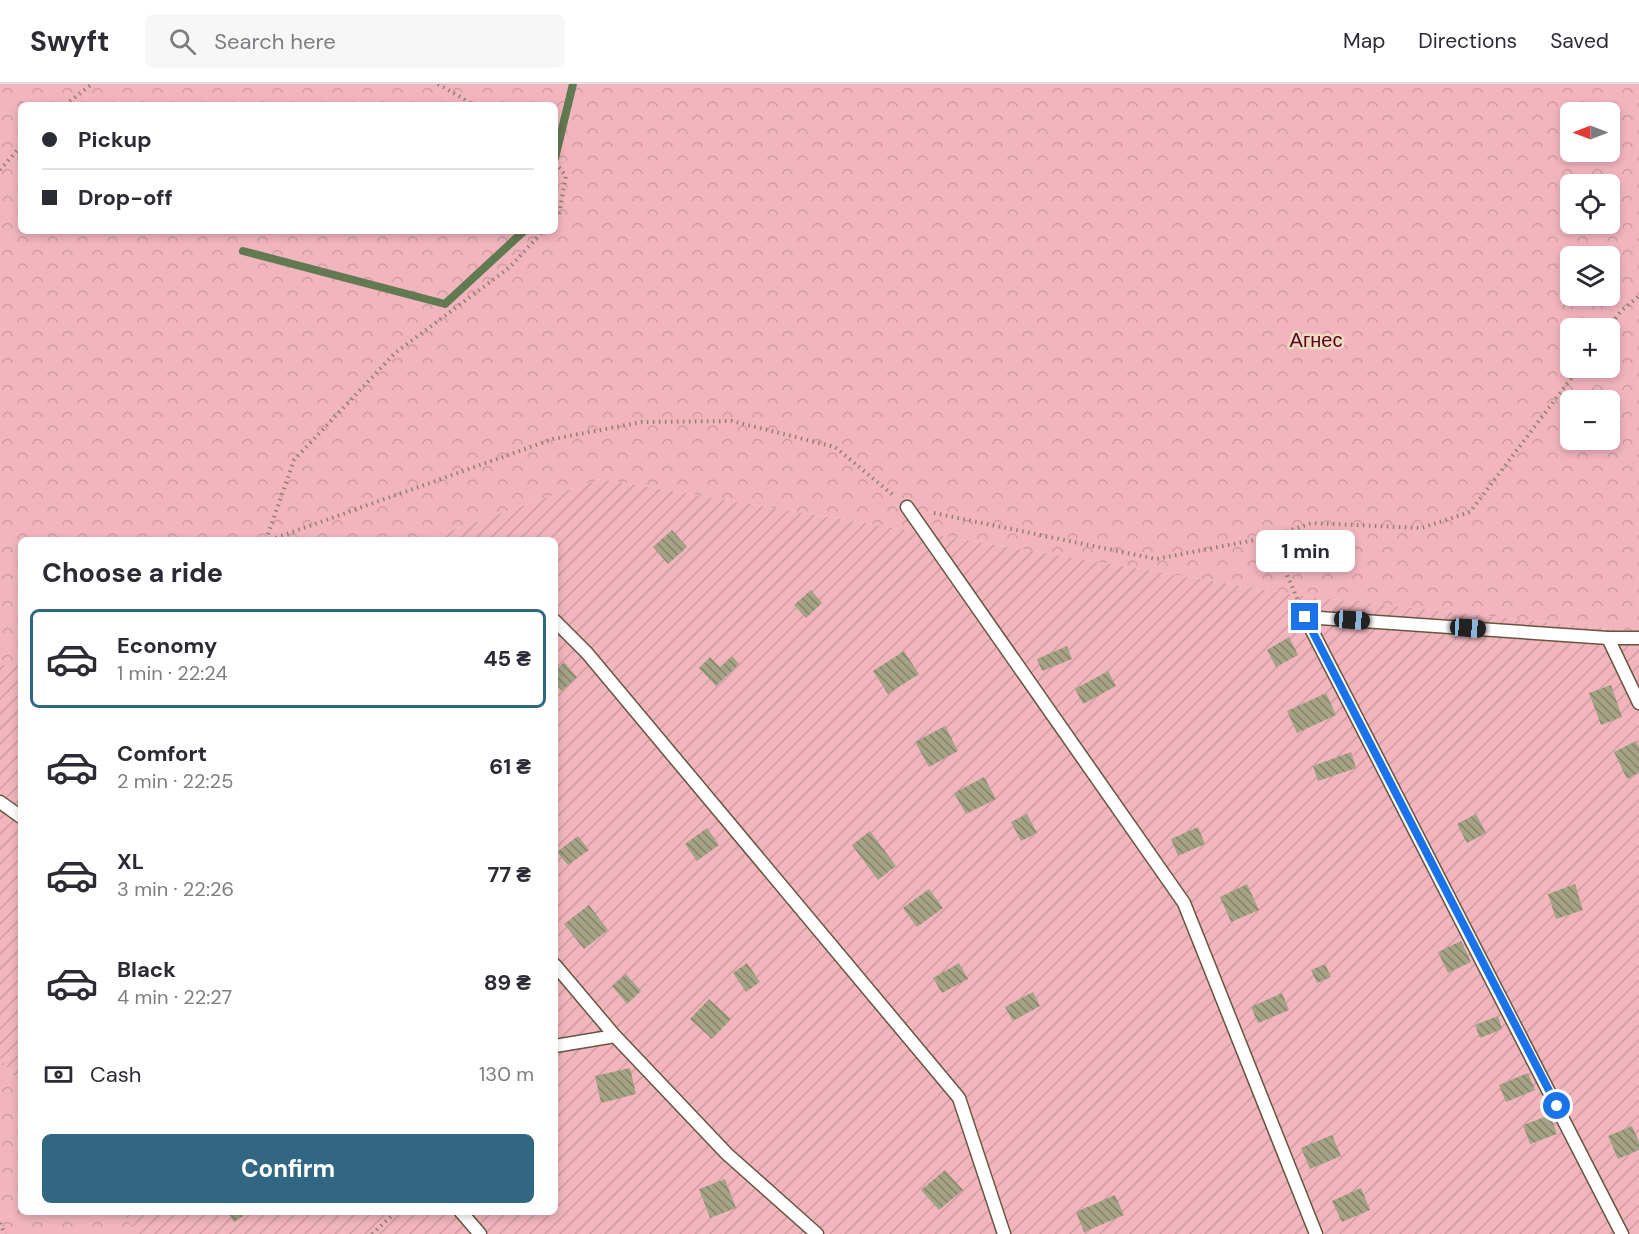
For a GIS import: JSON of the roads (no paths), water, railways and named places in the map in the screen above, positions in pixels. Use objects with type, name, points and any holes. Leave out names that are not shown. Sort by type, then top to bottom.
[{"type":"lane","points":[[907,507],[1184,903],[1316,1234]]},
{"type":"lane","points":[[1622,1234],[1305,617],[1608,638],[1639,638]]},
{"type":"lane","points":[[558,624],[587,653],[959,1098],[1004,1234]]},
{"type":"lane","points":[[1608,638],[1639,703]]},
{"type":"lane","points":[[0,802],[18,815]]},
{"type":"lane","points":[[558,969],[615,1036],[727,1154],[817,1234]]},
{"type":"lane","points":[[558,1046],[615,1036]]},
{"type":"lane","points":[[464,1215],[480,1234]]},
{"type":"waterway","points":[[558,146],[573,84]]},
{"type":"waterway","points":[[243,251],[445,304],[521,234]]},
{"type":"park label","name":"Агнес","points":[[1316,340]]}]
